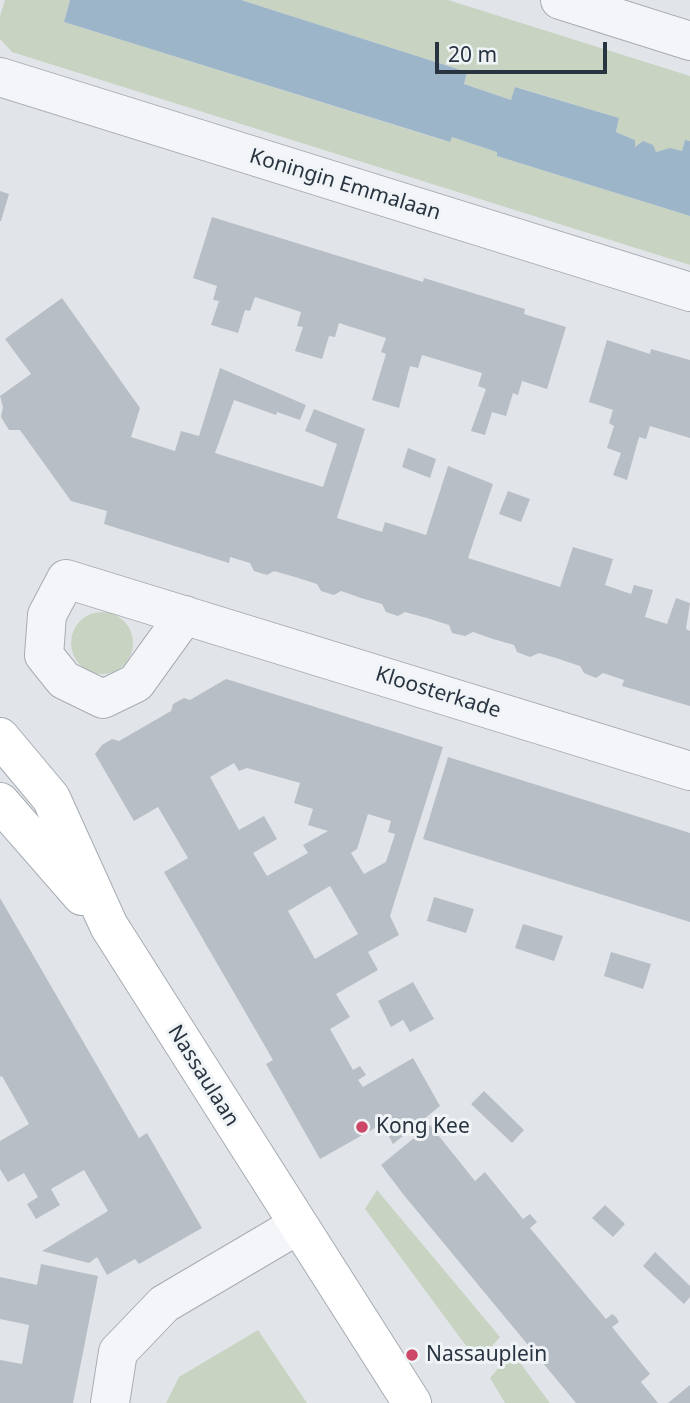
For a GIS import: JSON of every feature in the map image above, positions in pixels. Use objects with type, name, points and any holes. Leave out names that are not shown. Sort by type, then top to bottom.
[{"type":"street","points":[[560,0],[690,41]]},
{"type":"street","name":"Koningin Emmalaan","points":[[0,77],[690,292]]},
{"type":"street","name":"Kloosterkade","points":[[185,615],[690,771]]},
{"type":"street","name":"Nassaulaan","points":[[0,737],[51,798],[109,926],[298,1225]]},
{"type":"street","name":"Nassaulaan","points":[[0,802],[109,926]]},
{"type":"street","points":[[110,1403],[118,1352],[148,1319],[164,1304],[298,1225],[412,1403]]},
{"type":"green space","points":[[5,0],[70,0],[64,22],[449,142],[452,137],[498,152],[497,156],[690,216],[690,265],[12,52],[0,39],[0,16]]},
{"type":"green space","points":[[241,0],[448,0],[690,76],[690,141],[685,140],[682,151],[656,152],[639,145],[635,147],[635,140],[616,132],[619,118],[516,87],[511,100],[464,84],[467,72]]},
{"type":"green space","points":[[102,612],[124,621],[133,643],[124,665],[102,674],[80,665],[71,643],[80,621]]},
{"type":"green space","points":[[377,1190],[500,1337],[478,1362],[365,1209]]},
{"type":"green space","points":[[258,1330],[307,1403],[166,1403],[179,1377]]},
{"type":"green space","points":[[512,1352],[550,1403],[505,1403],[490,1378]]},
{"type":"water","points":[[70,0],[241,0],[467,72],[464,84],[511,100],[515,87],[619,118],[616,132],[635,140],[635,147],[643,141],[653,145],[656,152],[670,148],[682,151],[685,140],[690,141],[690,216],[497,156],[497,152],[452,137],[450,142],[64,22]]},
{"type":"building","points":[[0,191],[9,194],[1,221],[0,221]]},
{"type":"building","points":[[212,217],[423,282],[424,278],[525,309],[524,314],[566,327],[547,389],[522,381],[518,395],[513,393],[506,416],[492,412],[485,435],[471,431],[486,389],[478,386],[482,373],[422,355],[418,368],[410,366],[399,408],[372,400],[386,354],[381,352],[386,338],[339,323],[335,337],[329,336],[322,359],[295,351],[303,327],[297,326],[301,312],[255,297],[250,311],[245,310],[238,333],[211,325],[219,301],[213,300],[217,286],[193,278]]},
{"type":"building","points":[[62,298],[140,408],[131,437],[175,451],[181,431],[199,436],[220,368],[306,405],[300,420],[277,412],[276,415],[234,400],[215,453],[323,487],[337,444],[305,431],[314,409],[365,429],[337,518],[382,532],[385,522],[426,535],[448,466],[493,484],[468,558],[560,587],[573,547],[613,559],[605,585],[631,594],[634,585],[653,590],[645,617],[667,624],[676,598],[690,603],[686,629],[690,631],[690,706],[622,686],[624,680],[603,673],[596,678],[584,673],[580,666],[559,659],[539,653],[530,657],[517,652],[514,645],[473,632],[465,636],[452,633],[449,625],[427,618],[405,612],[398,616],[386,612],[382,604],[341,591],[334,595],[321,591],[317,584],[295,577],[274,571],[267,575],[254,571],[250,563],[230,557],[229,563],[104,524],[107,511],[71,501],[20,430],[9,430],[1,417],[3,407],[0,396],[31,374],[5,339]]},
{"type":"building","points":[[607,340],[650,354],[651,349],[690,360],[690,438],[650,426],[646,439],[639,437],[627,480],[613,475],[621,453],[607,448],[614,426],[609,423],[613,410],[589,402]]},
{"type":"building","points":[[408,448],[436,459],[430,478],[402,467]]},
{"type":"building","points":[[508,491],[530,499],[521,522],[499,514]]},
{"type":"building","points":[[226,679],[443,747],[390,916],[399,935],[368,952],[378,970],[336,994],[350,1017],[330,1029],[353,1070],[360,1066],[366,1075],[358,1080],[363,1087],[413,1058],[440,1106],[393,1144],[382,1124],[320,1159],[266,1064],[273,1060],[164,872],[188,858],[158,807],[134,821],[95,754],[102,745],[112,739],[119,741],[171,711],[173,704],[184,698],[190,700]],"holes":[[[234,763],[239,771],[247,768],[300,783],[294,803],[313,809],[308,825],[328,831],[303,845],[308,853],[267,876],[253,853],[277,839],[264,816],[239,830],[210,777]],[[368,814],[391,821],[388,832],[395,834],[386,862],[364,874],[351,853],[357,849]],[[330,886],[358,934],[315,959],[288,911]]]},
{"type":"building","points":[[448,757],[690,833],[690,922],[423,839]]},
{"type":"building","points":[[434,897],[474,909],[466,933],[427,921]]},
{"type":"building","points":[[0,898],[139,1138],[147,1133],[202,1228],[139,1264],[135,1259],[107,1275],[97,1257],[89,1263],[42,1251],[108,1211],[84,1170],[51,1189],[60,1205],[36,1219],[27,1204],[38,1197],[24,1173],[8,1182],[0,1169],[0,1141],[29,1124],[2,1076],[0,1077]]},
{"type":"building","points":[[523,924],[563,936],[554,961],[515,948]]},
{"type":"building","points":[[611,952],[651,964],[643,989],[604,976]]},
{"type":"building","points":[[413,982],[434,1019],[410,1032],[403,1020],[391,1027],[378,1001]]},
{"type":"building","points":[[484,1091],[524,1130],[512,1143],[471,1104]]},
{"type":"building","points":[[430,1125],[475,1181],[485,1172],[523,1219],[530,1214],[537,1222],[530,1228],[606,1319],[612,1314],[616,1317],[619,1322],[612,1327],[650,1374],[641,1382],[658,1403],[576,1403],[403,1194],[381,1165]]},
{"type":"building","points":[[605,1205],[625,1224],[613,1237],[592,1218]]},
{"type":"building","points":[[655,1252],[690,1286],[690,1297],[684,1304],[643,1266]]},
{"type":"building","points":[[41,1264],[98,1276],[73,1403],[0,1403],[0,1360],[22,1364],[29,1325],[0,1319],[0,1277],[37,1285]]},
{"type":"building","points":[[690,1385],[690,1403],[668,1403]]},
{"type":"place","name":"Kong Kee","points":[[362,1127]]},
{"type":"place","name":"Nassauplein","points":[[412,1355]]}]
